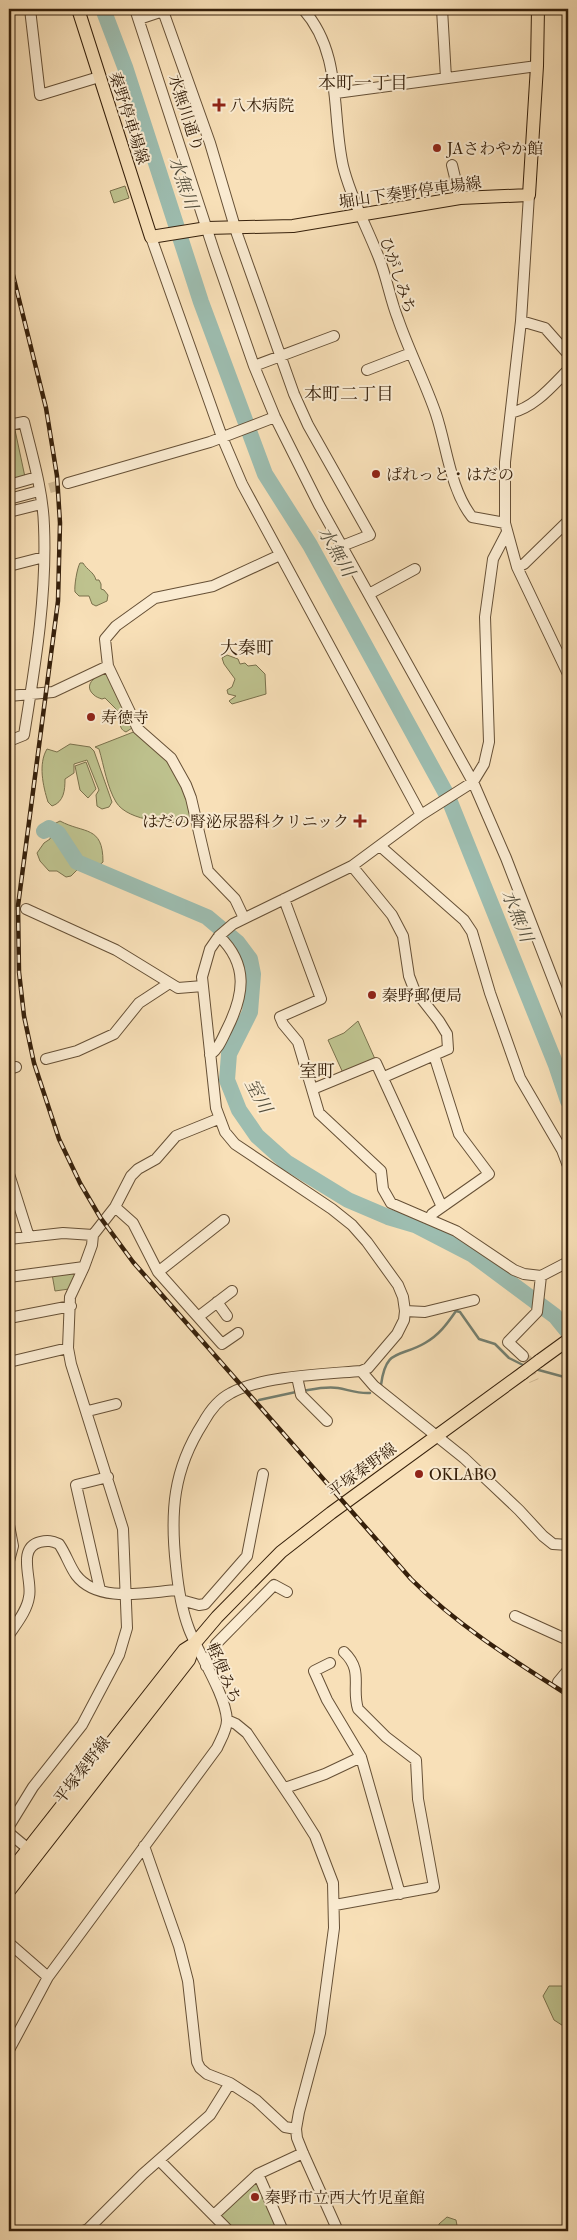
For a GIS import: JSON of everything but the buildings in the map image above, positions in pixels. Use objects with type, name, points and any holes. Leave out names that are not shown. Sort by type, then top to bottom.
[{"type":"main road","name":"秦野停車場線","points":[[78,9],[99,77],[155,237]]},
{"type":"main road","points":[[529,195],[537,66],[538,9]]},
{"type":"main road","name":"堀山下秦野停車場線","points":[[155,237],[204,228],[234,226],[276,228],[460,198],[529,195]]},
{"type":"main road","name":"平塚秦野線","points":[[9,1891],[32,1852],[184,1650],[195,1643],[238,1593],[281,1552],[331,1512],[566,1342]]},
{"type":"main road","name":"平塚秦野線","points":[[9,1873],[32,1852]]},
{"type":"street","points":[[30,9],[40,95],[99,77]]},
{"type":"street","name":"水無川通り","points":[[135,9],[204,228],[271,418],[471,783],[506,858],[568,1018]]},
{"type":"street","name":"ひがしみち","points":[[303,9],[313,20],[330,60],[336,93],[343,165],[351,194],[380,259],[397,318],[436,414],[454,478],[468,512],[476,519],[505,522]]},
{"type":"street","points":[[442,9],[446,78]]},
{"type":"street","points":[[564,9],[568,12]]},
{"type":"street","points":[[139,19],[163,11],[210,143],[234,226],[280,357],[308,425],[370,535],[342,546]]},
{"type":"street","points":[[336,93],[537,66]]},
{"type":"street","points":[[452,165],[460,198]]},
{"type":"street","points":[[529,195],[521,321],[505,462],[505,522],[506,534],[517,567],[568,674]]},
{"type":"street","points":[[155,237],[227,436],[242,484],[423,814]]},
{"type":"street","points":[[521,321],[545,328],[568,354]]},
{"type":"street","points":[[254,366],[334,336]]},
{"type":"street","points":[[374,370],[411,353]]},
{"type":"street","points":[[511,413],[522,410],[536,401],[568,370]]},
{"type":"street","points":[[68,484],[227,436],[271,418]]},
{"type":"street","points":[[9,425],[24,422],[37,477],[44,524],[43,599],[31,694],[24,735],[9,742]]},
{"type":"street","points":[[9,485],[37,477]]},
{"type":"street","points":[[9,499],[35,492]]},
{"type":"street","points":[[9,510],[13,511],[41,504]]},
{"type":"street","points":[[517,567],[524,564],[568,521]]},
{"type":"street","points":[[506,534],[493,559],[485,617],[489,742],[484,764],[471,783],[423,814],[352,866],[233,924],[210,949],[205,962],[203,986],[218,1119],[225,1132],[235,1144],[332,1209],[352,1225],[367,1242],[398,1285],[403,1297],[405,1311],[398,1334],[374,1364],[361,1371],[374,1386],[464,1458],[520,1510],[543,1536],[553,1544],[568,1545]]},
{"type":"street","points":[[244,918],[235,900],[208,871],[191,798],[180,773],[171,758],[138,729],[108,666],[104,645],[107,635],[148,602],[171,593],[213,586],[280,555]]},
{"type":"street","points":[[9,566],[44,557]]},
{"type":"street","points":[[369,594],[415,570]]},
{"type":"street","points":[[9,696],[53,692],[108,666]]},
{"type":"street","points":[[380,846],[464,920],[472,932],[490,992],[520,1078],[562,1150],[568,1166]]},
{"type":"street","points":[[352,866],[392,915],[403,936],[409,976],[414,989],[439,1020],[447,1034],[448,1049],[384,1077]]},
{"type":"street","points":[[284,899],[321,999],[280,1017],[283,1024],[298,1042],[319,1113],[381,1171],[383,1189],[391,1203],[456,1232],[514,1270],[524,1274],[541,1276],[568,1262]]},
{"type":"street","points":[[26,909],[116,950],[145,966],[168,984],[184,989],[203,986]]},
{"type":"street","points":[[210,1055],[217,1049],[235,1012],[241,994],[241,984],[235,956],[228,944],[220,936]]},
{"type":"street","points":[[46,1059],[77,1051],[114,1034],[139,1003],[168,984]]},
{"type":"street","points":[[434,1055],[459,1134],[496,1183]]},
{"type":"street","points":[[313,1089],[376,1063],[442,1207]]},
{"type":"street","points":[[9,1826],[33,1787],[82,1725],[119,1655],[127,1628],[123,1530],[68,1348],[70,1297],[84,1267],[92,1245],[93,1235],[115,1207],[130,1176],[156,1159],[176,1136],[218,1119]]},
{"type":"street","points":[[9,1174],[29,1236]]},
{"type":"street","points":[[430,1219],[432,1214],[489,1174]]},
{"type":"street","points":[[115,1207],[133,1223],[158,1272],[222,1344],[238,1333]]},
{"type":"street","points":[[158,1272],[224,1220]]},
{"type":"street","points":[[9,1239],[63,1233],[93,1235]]},
{"type":"street","points":[[9,1277],[84,1267]]},
{"type":"street","points":[[523,1356],[508,1342],[537,1312],[541,1276]]},
{"type":"street","points":[[198,1317],[232,1291]]},
{"type":"street","points":[[405,1311],[425,1312],[474,1300]]},
{"type":"street","points":[[217,1302],[228,1316]]},
{"type":"street","points":[[9,1318],[71,1306]]},
{"type":"street","points":[[9,1362],[68,1348]]},
{"type":"street","name":"軽便みち","points":[[9,2050],[48,1978],[217,1748],[224,1734],[227,1720],[222,1701],[188,1628],[178,1590],[172,1514],[184,1461],[195,1435],[214,1408],[229,1393],[248,1386],[299,1386],[361,1371]]},
{"type":"street","points":[[299,1386],[327,1421]]},
{"type":"street","points":[[88,1411],[116,1404]]},
{"type":"street","points":[[181,1600],[199,1605],[205,1604],[247,1556],[263,1474]]},
{"type":"street","points":[[100,1590],[76,1485],[108,1477]]},
{"type":"street","points":[[9,1525],[13,1546],[9,1561]]},
{"type":"street","points":[[9,1635],[29,1600],[30,1590],[26,1558],[29,1550],[36,1543],[46,1540],[59,1544],[77,1576],[91,1588],[125,1594],[178,1590]]},
{"type":"street","points":[[206,1666],[216,1644],[256,1600],[274,1585],[287,1592]]},
{"type":"street","points":[[514,1616],[568,1640]]},
{"type":"street","points":[[335,1906],[434,1887],[418,1799],[418,1764],[416,1760],[386,1737],[358,1709],[356,1671],[353,1661],[344,1652]]},
{"type":"street","points":[[330,1663],[314,1671],[326,1700],[361,1757],[400,1894]]},
{"type":"street","points":[[568,1670],[558,1682],[568,1688]]},
{"type":"street","points":[[227,1720],[236,1724],[247,1734],[285,1788],[315,1836],[333,1883],[334,1928],[320,2033],[296,2129],[297,2138],[303,2153],[338,2231]]},
{"type":"street","points":[[285,1788],[325,1774],[361,1757]]},
{"type":"street","points":[[9,1833],[32,1852]]},
{"type":"street","points":[[144,1846],[179,1946],[188,1981],[197,2062],[200,2068],[207,2074],[230,2083],[264,2106],[285,2127],[296,2129]]},
{"type":"street","points":[[9,1943],[48,1978]]},
{"type":"street","points":[[83,2231],[88,2229],[159,2160],[210,2115],[230,2083]]},
{"type":"street","points":[[214,2215],[258,2174],[303,2153]]},
{"type":"street","points":[[159,2160],[229,2231]]},
{"type":"street","points":[[258,2174],[283,2231]]},
{"type":"green space","points":[[125,186],[129,198],[114,203],[110,191]]},
{"type":"green space","points":[[15,430],[25,477],[9,481],[9,431]]},
{"type":"green space","points":[[80,563],[83,563],[96,580],[99,580],[101,589],[108,595],[107,601],[96,606],[92,604],[89,596],[79,596],[75,592]]},
{"type":"green space","points":[[227,655],[238,659],[240,664],[256,665],[265,674],[266,694],[232,704],[229,701],[236,696],[228,694],[227,690],[232,687],[235,679],[222,658]]},
{"type":"green space","points":[[109,672],[132,728],[126,732],[121,727],[122,715],[105,698],[102,699],[94,695],[89,687],[96,677]]},
{"type":"green space","points":[[136,731],[166,756],[182,784],[193,822],[174,823],[140,818],[122,809],[116,802],[108,783],[99,749],[95,747]]},
{"type":"green space","points":[[70,744],[90,747],[94,751],[112,802],[109,807],[102,809],[97,806],[96,795],[99,790],[87,760],[74,764],[74,773],[65,779],[64,791],[59,802],[52,806],[48,802],[42,775],[44,755],[47,749],[57,752]]},
{"type":"green space","points":[[86,762],[96,789],[88,798],[80,790],[75,766]]},
{"type":"green space","points":[[60,821],[96,836],[100,842],[103,862],[96,868],[83,864],[71,876],[66,877],[57,871],[49,871],[40,861],[37,853],[44,843],[50,839],[54,824]]},
{"type":"green space","points":[[358,1021],[375,1059],[343,1073],[328,1040],[344,1033]]},
{"type":"green space","points":[[74,1271],[78,1274],[69,1289],[55,1291],[52,1274]]},
{"type":"green space","points":[[549,1986],[568,1986],[568,2029],[554,2020],[543,1996]]},
{"type":"green space","points":[[253,2181],[258,2182],[279,2231],[234,2231],[220,2217],[220,2213]]},
{"type":"green space","points":[[447,2217],[456,2220],[458,2231],[438,2231],[439,2224]]},
{"type":"waterway","name":"水無川","points":[[103,9],[125,67],[201,302],[265,474],[310,545],[448,797],[556,1065],[568,1101]]},
{"type":"waterway","name":"室川","points":[[44,831],[49,828],[58,833],[77,862],[207,917],[238,943],[250,959],[253,974],[250,1012],[229,1054],[227,1080],[239,1110],[257,1136],[286,1162],[348,1200],[388,1217],[415,1225],[473,1255],[555,1316],[568,1332]]},
{"type":"waterway","points":[[381,1385],[386,1365],[391,1359],[430,1340],[442,1329],[456,1311],[460,1312],[479,1339],[495,1344],[509,1358],[525,1366]]},
{"type":"waterway","points":[[535,1369],[568,1378]]},
{"type":"waterway","points":[[302,1391],[334,1387],[370,1393]]},
{"type":"waterway","points":[[259,1400],[296,1392]]},
{"type":"tunnel","points":[[35,492],[68,483]]},
{"type":"tunnel","points":[[9,902],[26,909]]},
{"type":"tunnel","points":[[523,1356],[533,1365],[530,1372],[534,1381]]},
{"type":"railway","points":[[9,259],[46,408],[57,476],[60,523],[58,601],[18,906],[19,972],[24,1016],[34,1063],[59,1139],[80,1183],[100,1217],[133,1262],[411,1579],[467,1627],[568,1695]]},
{"type":"place","name":"八木病院","points":[[219,105]]},
{"type":"place","name":"JAさわやか館","points":[[437,148]]},
{"type":"place","name":"ぱれっと・はだの","points":[[376,474]]},
{"type":"place","name":"寿徳寺","points":[[91,717]]},
{"type":"place","name":"はだの腎泌尿器科クリニック","points":[[360,821]]},
{"type":"place","name":"秦野郵便局","points":[[372,995]]},
{"type":"place","name":"OKLABO","points":[[419,1474]]},
{"type":"place","name":"秦野市立西大竹児童館","points":[[255,2197]]},
{"type":"district","name":"本町一丁目","points":[[363,83]]},
{"type":"district","name":"本町二丁目","points":[[349,394]]},
{"type":"district","name":"大秦町","points":[[247,648]]},
{"type":"district","name":"室町","points":[[317,1071]]}]
